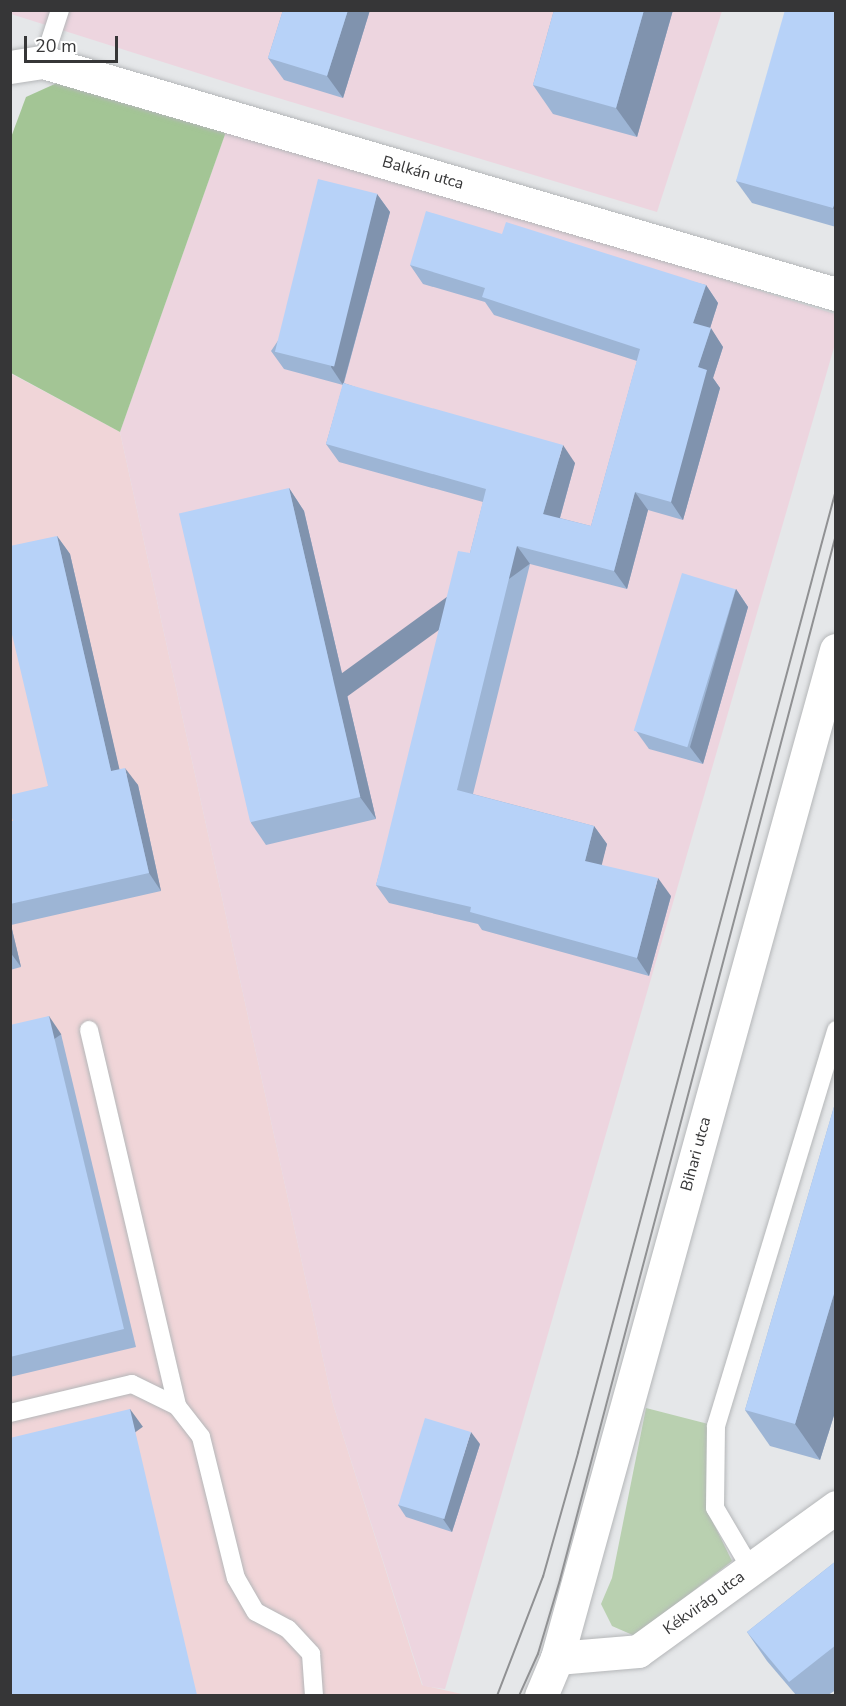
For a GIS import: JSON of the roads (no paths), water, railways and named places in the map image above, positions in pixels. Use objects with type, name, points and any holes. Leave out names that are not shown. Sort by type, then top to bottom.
[{"type":"street","name":"Balkán utca","points":[[10,67],[43,62],[836,294]]},
{"type":"street","name":"Bihari utca","points":[[540,1695],[557,1658],[836,650]]},
{"type":"street","name":"Kékvirág utca","points":[[557,1658],[638,1651],[836,1508]]},
{"type":"lane","points":[[43,62],[60,10]]},
{"type":"lane","points":[[89,1029],[177,1406],[201,1437],[236,1578],[256,1612],[288,1629],[311,1654],[314,1695]]},
{"type":"lane","points":[[751,1569],[715,1508],[716,1426],[836,1030]]},
{"type":"lane","points":[[10,1413],[132,1384],[177,1406]]},
{"type":"tram line","points":[[497,1696],[543,1577],[578,1453],[836,490]]},
{"type":"tram line","points":[[519,1696],[538,1654],[560,1580],[836,535]]}]
